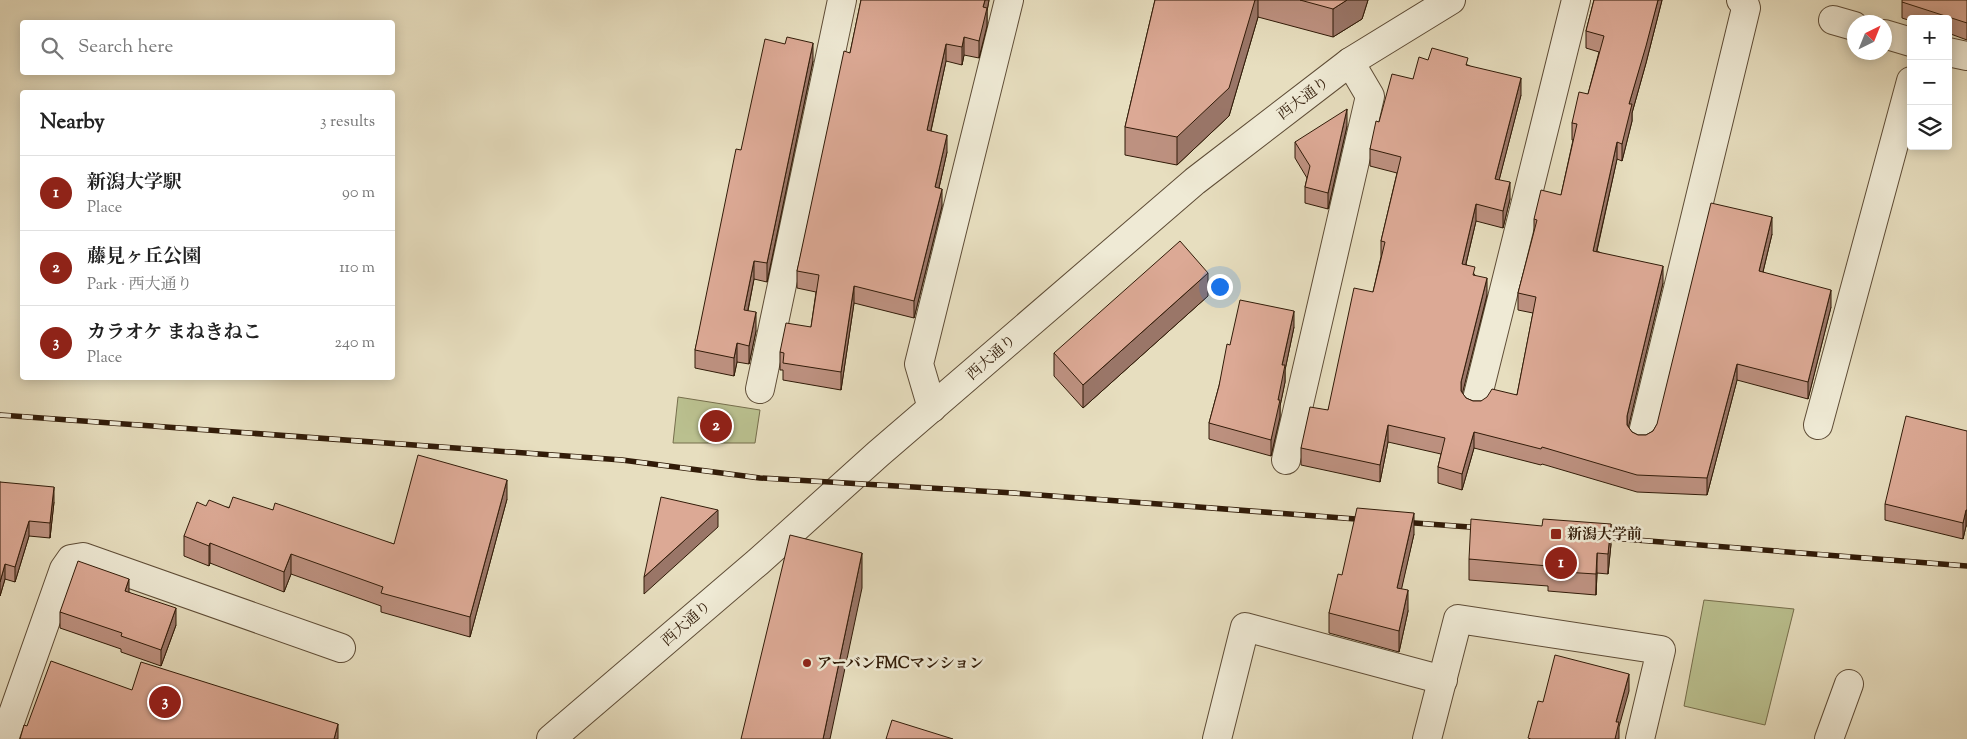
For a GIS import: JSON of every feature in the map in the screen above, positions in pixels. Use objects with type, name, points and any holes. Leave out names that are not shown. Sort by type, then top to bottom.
[{"type":"street","points":[[760,389],[842,0]]},
{"type":"street","points":[[932,408],[919,364],[1009,0]]},
{"type":"street","name":"西大通り","points":[[551,739],[758,562],[871,460],[1195,182],[1350,62],[1451,0]]},
{"type":"street","points":[[1476,403],[1576,0]]},
{"type":"street","points":[[1642,437],[1746,8],[1741,0]]},
{"type":"street","points":[[1892,36],[1907,41]]},
{"type":"street","points":[[1952,53],[1967,56]]},
{"type":"street","points":[[1286,460],[1370,96],[1350,62]]},
{"type":"street","points":[[1818,425],[1907,96]]},
{"type":"street","points":[[4,739],[64,570],[71,559],[83,557],[341,648]]},
{"type":"street","points":[[1428,739],[1458,619],[1661,650],[1640,739]]},
{"type":"street","points":[[1217,739],[1245,627],[1443,680]]},
{"type":"street","points":[[1829,739],[1849,684]]},
{"type":"green space","points":[[678,397],[760,410],[755,443],[673,443]]},
{"type":"green space","points":[[1704,600],[1794,609],[1765,725],[1684,706]]},
{"type":"building","points":[[861,0],[985,0],[983,7],[987,8],[979,41],[964,37],[962,47],[946,44],[927,130],[947,135],[935,187],[942,189],[914,301],[854,286],[841,372],[783,363],[784,353],[780,352],[786,323],[811,327],[819,275],[797,271],[844,51],[850,53]]},
{"type":"building","points":[[1155,0],[1255,0],[1229,88],[1177,137],[1125,127]]},
{"type":"building","points":[[1300,0],[1347,0],[1333,9]]},
{"type":"building","points":[[1594,0],[1658,0],[1629,104],[1632,104],[1622,144],[1617,142],[1593,251],[1663,266],[1627,416],[1627,425],[1632,432],[1638,435],[1646,435],[1653,431],[1657,424],[1711,203],[1772,217],[1759,271],[1831,290],[1808,382],[1737,364],[1707,478],[1637,475],[1542,447],[1541,449],[1474,432],[1462,474],[1438,467],[1445,438],[1388,425],[1380,465],[1301,448],[1310,407],[1328,410],[1354,288],[1373,292],[1385,242],[1381,241],[1401,157],[1370,149],[1376,121],[1379,122],[1392,74],[1413,79],[1419,57],[1428,60],[1432,48],[1468,58],[1466,65],[1521,78],[1495,179],[1510,182],[1503,211],[1476,204],[1462,264],[1475,267],[1473,275],[1487,278],[1461,382],[1461,391],[1466,398],[1473,401],[1481,401],[1487,397],[1492,389],[1517,395],[1536,297],[1518,293],[1537,220],[1534,219],[1541,190],[1561,195],[1577,124],[1572,123],[1579,92],[1588,94],[1604,36],[1586,31]]},
{"type":"building","points":[[1902,0],[1967,0],[1967,23],[1952,18],[1952,15],[1942,15],[1902,2]]},
{"type":"building","points":[[787,37],[813,43],[767,263],[754,261],[744,310],[756,312],[749,346],[737,343],[734,358],[695,350],[736,149],[741,150],[765,39],[785,44]]},
{"type":"building","points":[[1347,109],[1328,193],[1305,187],[1310,166],[1295,142]]},
{"type":"building","points":[[1180,241],[1208,273],[1083,385],[1054,353]]},
{"type":"building","points":[[1240,300],[1294,311],[1282,365],[1285,365],[1278,400],[1280,400],[1271,440],[1209,423],[1219,386],[1227,344],[1230,345]]},
{"type":"building","points":[[1906,416],[1967,431],[1967,510],[1963,523],[1885,504]]},
{"type":"building","points":[[418,455],[507,480],[470,617],[381,593],[383,587],[291,554],[284,572],[210,543],[209,546],[184,536],[197,502],[206,506],[209,500],[229,508],[233,497],[273,510],[275,503],[394,544]]},
{"type":"building","points":[[0,482],[54,487],[50,523],[29,521],[15,567],[5,564],[0,582]]},
{"type":"building","points":[[661,497],[718,510],[644,577]]},
{"type":"building","points":[[1357,508],[1414,513],[1397,588],[1408,590],[1399,631],[1329,613],[1338,574],[1342,575]]},
{"type":"building","points":[[1471,519],[1542,526],[1543,519],[1611,524],[1608,554],[1597,553],[1596,574],[1548,571],[1548,566],[1469,559]]},
{"type":"building","name":"アーバンFMCマンション","points":[[790,535],[862,553],[823,739],[741,739]]},
{"type":"building","points":[[78,561],[129,579],[125,591],[176,608],[161,650],[121,636],[122,633],[60,612]]},
{"type":"building","points":[[1555,655],[1629,674],[1616,722],[1619,722],[1615,739],[1528,738],[1538,701],[1543,702]]},
{"type":"building","points":[[51,661],[132,690],[141,662],[338,724],[334,739],[20,739],[24,725],[27,726]]},
{"type":"building","points":[[892,720],[953,739],[886,739]]},
{"type":"railway","points":[[0,415],[622,460],[760,478],[1014,493],[1369,520]]},
{"type":"railway","points":[[1401,522],[1483,528]]},
{"type":"railway","points":[[1598,537],[1967,566]]},
{"type":"place","name":"藤見ヶ丘公園","points":[[716,426]]},
{"type":"place","name":"新潟大学前","points":[[1556,534]]},
{"type":"place","name":"新潟大学駅","points":[[1561,563]]},
{"type":"place","name":"アーバンFMCマンション","points":[[807,663]]},
{"type":"place","name":"カラオケ まねきねこ","points":[[165,702]]}]
